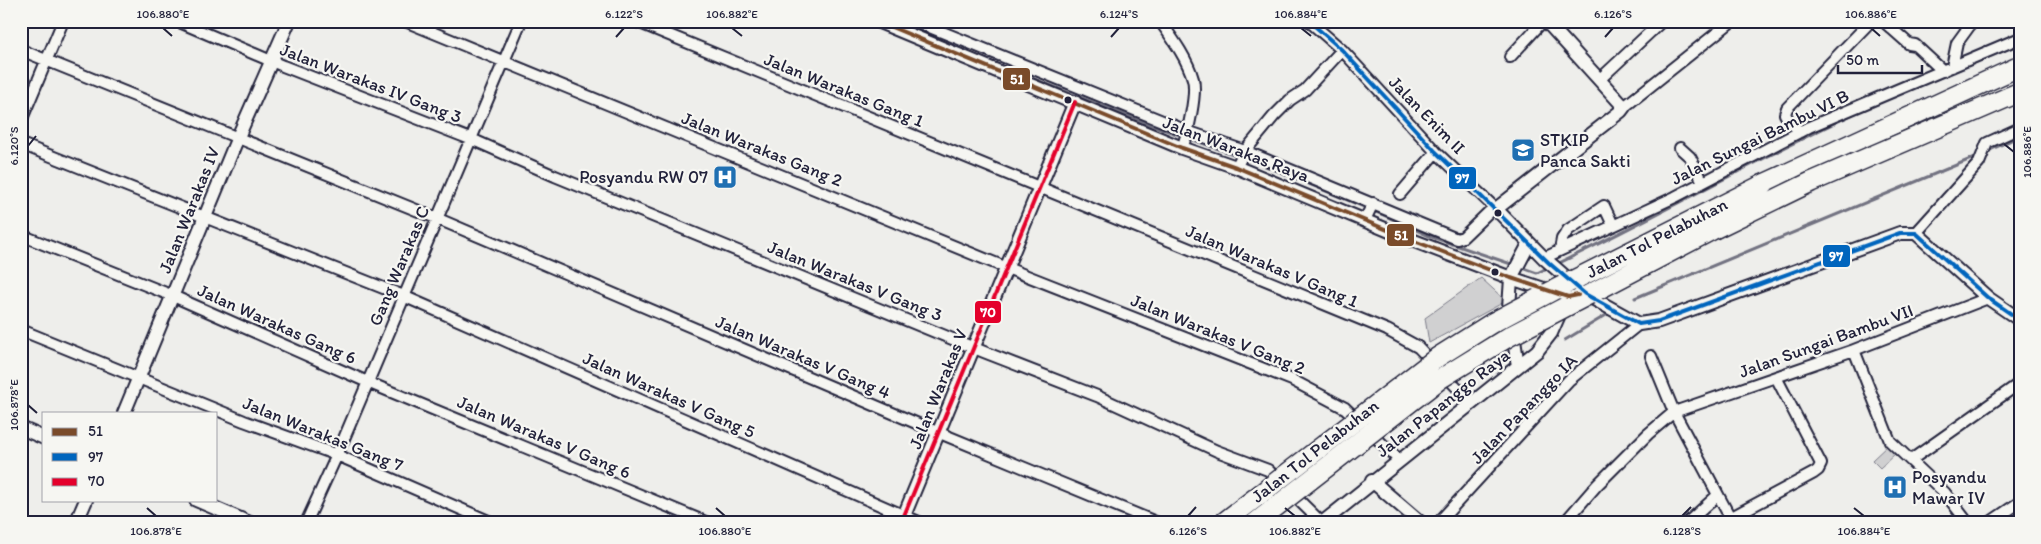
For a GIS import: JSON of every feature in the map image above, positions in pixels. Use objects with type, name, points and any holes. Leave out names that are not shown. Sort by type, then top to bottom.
[{"type":"highway","name":"Jalan Tol Pelabuhan","points":[[1223,523],[1438,357],[1492,324],[1755,188],[2020,66]]},
{"type":"highway","name":"Jalan Tol Pelabuhan","points":[[1255,523],[1299,486],[1440,379],[1510,336],[1703,234],[1811,182],[2020,92]]},
{"type":"street","points":[[21,121],[63,21]]},
{"type":"street","name":"Jalan Warakas IV Gang 3","points":[[177,21],[271,61],[471,139]]},
{"type":"street","name":"Jalan Warakas IV","points":[[124,412],[238,137],[289,21]]},
{"type":"street","name":"Jalan Warakas Gang 2","points":[[405,21],[1007,268]]},
{"type":"street","name":"Gang Warakas C","points":[[306,523],[337,455],[521,21]]},
{"type":"street","name":"Jalan Warakas Gang 1","points":[[635,21],[1041,187]]},
{"type":"street","name":"Jalan Warakas Raya","points":[[877,21],[1075,102],[1240,159],[1369,210],[1410,236],[1515,269],[1525,282],[1568,297]]},
{"type":"street","points":[[915,21],[1185,139],[1369,210],[1418,223],[1459,239],[1495,208],[1622,111],[1624,107],[1732,21]]},
{"type":"street","points":[[1160,21],[1173,39],[1193,78],[1194,86],[1185,139]]},
{"type":"street","name":"Jalan Enim II","points":[[1309,21],[1342,50],[1436,152],[1550,264],[1586,294],[1639,324]]},
{"type":"street","points":[[1600,80],[1662,21]]},
{"type":"street","points":[[1800,132],[1786,117],[1787,108],[1871,21]]},
{"type":"street","points":[[1884,21],[1909,44],[1915,45],[1947,69],[1957,43],[1973,21]]},
{"type":"street","points":[[1510,57],[1549,23],[1624,107]]},
{"type":"street","name":"Jalan Sungai Bambu VI B","points":[[1550,264],[1560,250],[1703,182],[1800,132],[2020,38]]},
{"type":"street","name":"Jalan Warakas V Gang 4","points":[[21,50],[436,218],[940,433],[1158,523]]},
{"type":"street","points":[[1240,159],[1279,110],[1310,85],[1342,50]]},
{"type":"street","name":"Jalan Warakas V","points":[[903,519],[1075,102]]},
{"type":"street","points":[[1639,324],[1659,321],[1900,234],[1916,233],[1980,163],[1987,143],[2020,128]]},
{"type":"street","name":"Jalan Warakas V Gang 3","points":[[471,139],[564,179],[1097,396],[1218,451],[1268,470],[1322,523]]},
{"type":"street","name":"Jalan Warakas V Gang 5","points":[[21,144],[404,296],[903,519],[921,523]]},
{"type":"street","points":[[1680,148],[1690,157],[1703,182]]},
{"type":"street","points":[[1400,194],[1436,152]]},
{"type":"street","name":"Jalan Warakas V Gang 1","points":[[1041,187],[1387,330],[1418,347],[1472,403]]},
{"type":"street","points":[[1560,250],[1562,239],[1568,230],[1604,206],[1614,225]]},
{"type":"street","points":[[1410,236],[1418,223]]},
{"type":"street","points":[[1916,233],[1988,298],[2020,320]]},
{"type":"street","name":"Jalan Warakas Gang 6","points":[[21,235],[173,296],[367,382]]},
{"type":"street","points":[[1518,366],[1509,308],[1515,269],[1529,244]]},
{"type":"street","name":"Jalan Warakas V Gang 2","points":[[1007,268],[1309,388],[1345,408],[1400,460]]},
{"type":"street","points":[[1568,297],[1586,294]]},
{"type":"street","name":"Jalan Papanggo Raya","points":[[1322,523],[1536,351],[1551,333],[1568,297]]},
{"type":"street","name":"Jalan Sungai Bambu VII","points":[[1674,412],[1854,350],[1988,298]]},
{"type":"street","name":"Jalan Papanggo IA","points":[[1438,523],[1569,380],[1639,324]]},
{"type":"street","name":"Jalan Warakas Gang 7","points":[[21,330],[244,421],[337,455],[493,523]]},
{"type":"street","points":[[1854,350],[1886,433],[1897,448],[1945,493],[1968,523]]},
{"type":"street","points":[[1651,356],[1674,412],[1731,520],[1814,474],[1821,464],[1776,377]]},
{"type":"street","name":"Jalan Warakas V Gang 6","points":[[367,382],[708,523]]},
{"type":"street","points":[[1911,460],[2020,383]]},
{"type":"street","points":[[1564,523],[1597,485],[1648,434],[1674,412]]},
{"type":"street","points":[[21,428],[42,437]]},
{"type":"street","points":[[1373,482],[1421,523]]},
{"type":"street","points":[[1687,523],[1718,495]]},
{"type":"street","points":[[76,523],[85,502]]},
{"type":"street","points":[[201,502],[250,523]]},
{"type":"street","points":[[1989,523],[2020,502]]},
{"type":"shaded area","points":[[1481,278],[1506,301],[1429,343],[1425,318]]},
{"type":"shaded area","points":[[1889,444],[1896,453],[1880,468],[1872,460]]},
{"type":"waterway","points":[[901,21],[950,45]]},
{"type":"waterway","points":[[984,59],[1143,122],[1261,164],[1429,236],[1514,265]]},
{"type":"waterway","points":[[1557,264],[1792,144],[1871,106]]},
{"type":"waterway","points":[[1986,152],[2020,136]]},
{"type":"waterway","points":[[1635,298],[1978,156]]},
{"type":"waterway","points":[[1520,267],[1537,273],[1549,267]]},
{"type":"waterway","points":[[1565,340],[1608,314]]},
{"type":"transit line","name":"51","points":[[877,21],[1182,148],[1236,167],[1409,239],[1511,278],[1568,297],[1578,295]]},
{"type":"transit line","name":"97","points":[[1309,21],[1342,50],[1436,152],[1549,263],[1585,294],[1639,324],[1659,321],[1900,233],[1916,233],[1988,298],[2020,320]]},
{"type":"transit line","name":"70","points":[[901,523],[1075,102]]},
{"type":"place","name":"STKIP Panca Sakti","points":[[1523,150]]},
{"type":"place","name":"Posyandu RW 07","points":[[725,177]]},
{"type":"place","name":"Posyandu Mawar IV","points":[[1895,487]]}]
